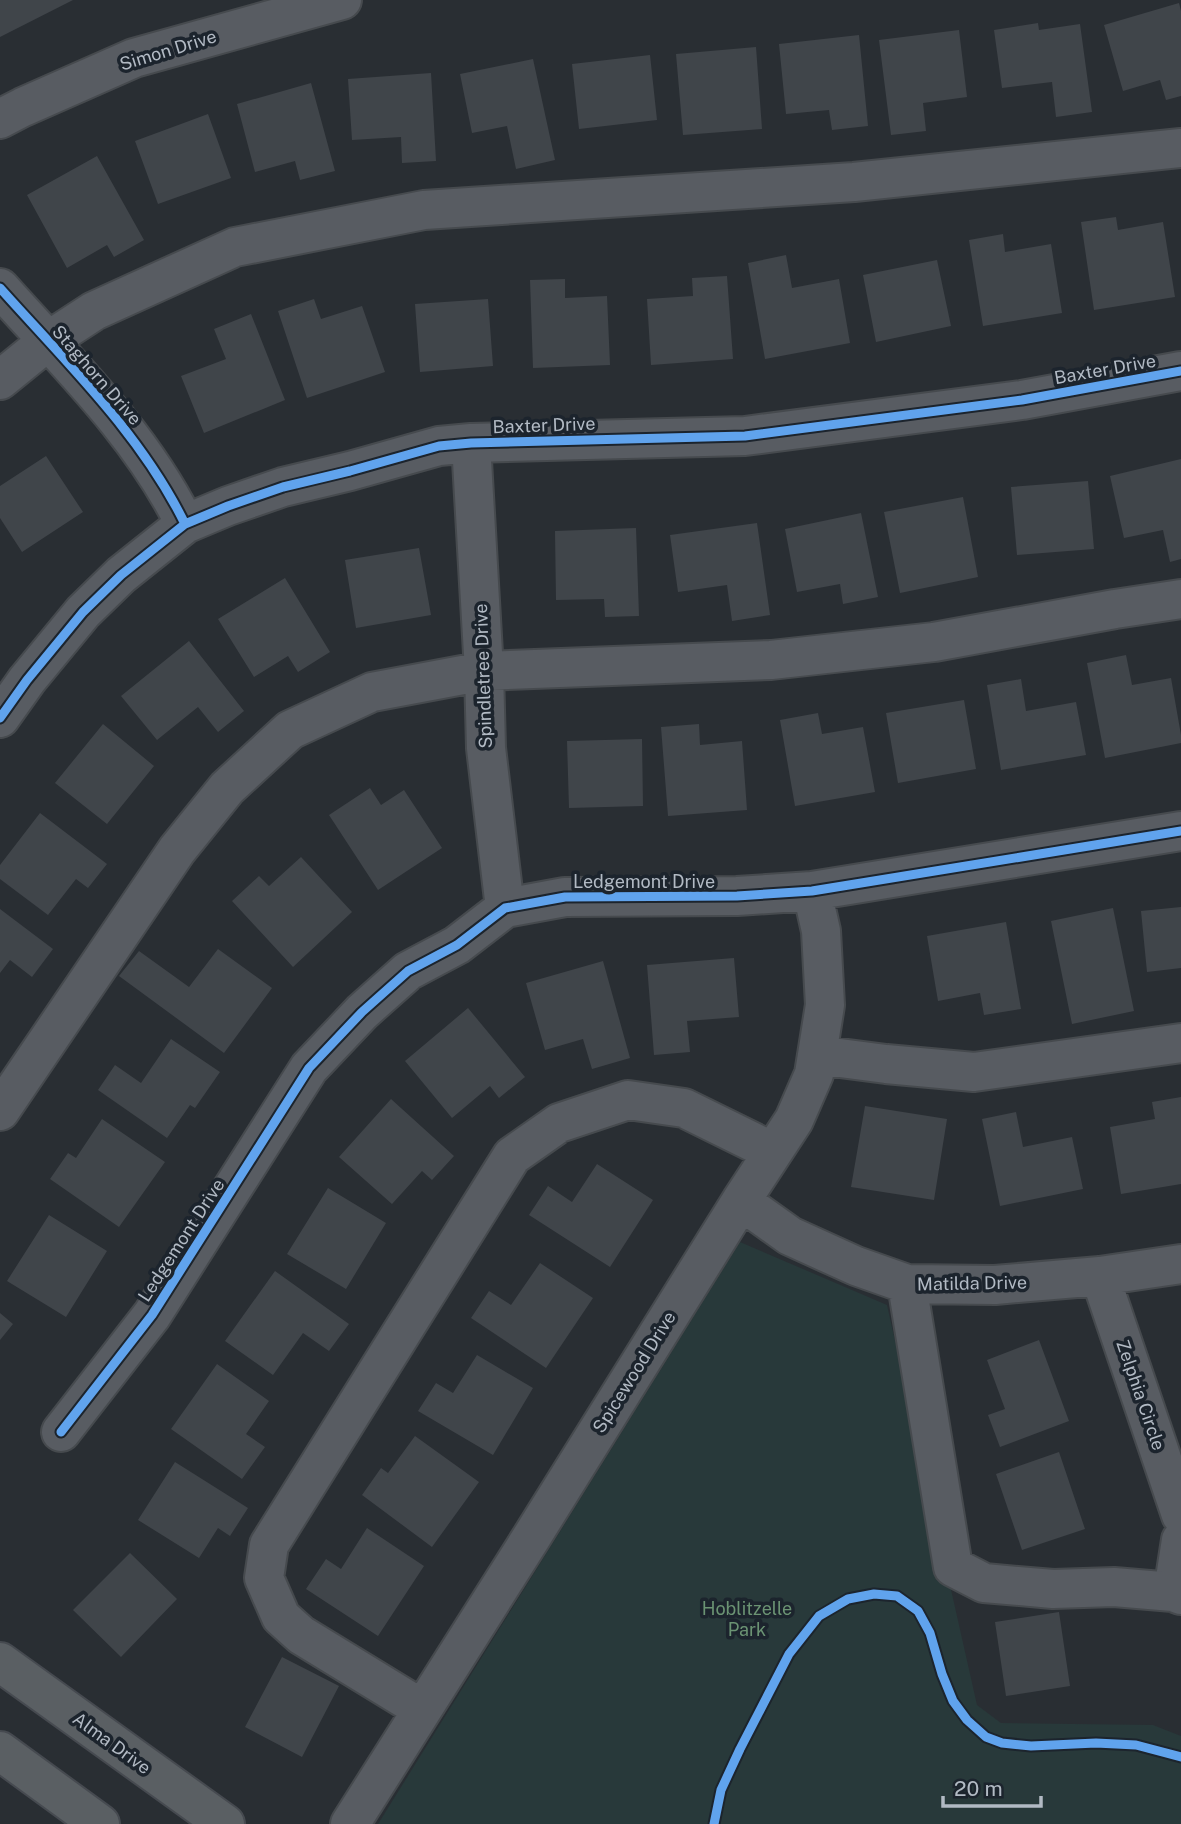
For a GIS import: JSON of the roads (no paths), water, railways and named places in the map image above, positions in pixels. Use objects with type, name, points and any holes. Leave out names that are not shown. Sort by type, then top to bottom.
[{"type":"main road","name":"Alma Drive","points":[[0,1662],[225,1824]]},
{"type":"main road","points":[[0,1751],[100,1824]]},
{"type":"street","name":"Simon Drive","points":[[0,119],[134,58],[342,0]]},
{"type":"street","points":[[0,380],[48,341],[94,311],[235,247],[424,211],[854,182],[1181,148]]},
{"type":"street","name":"Staghorn Drive","points":[[0,288],[126,429],[185,524]]},
{"type":"street","name":"Baxter Drive","points":[[0,718],[27,680],[83,612],[121,575],[185,524],[283,487],[439,446],[745,436],[1022,400],[1181,371]]},
{"type":"street","name":"Spindletree Drive","points":[[471,443],[486,748],[505,908]]},
{"type":"street","points":[[0,1111],[177,850],[227,788],[290,730],[372,692],[484,671],[771,660],[934,642],[1181,598]]},
{"type":"street","name":"Ledgemont Drive","points":[[61,1432],[152,1315],[309,1068],[362,1012],[408,971],[457,945],[505,908],[565,897],[737,896],[812,891],[1181,831]]},
{"type":"street","name":"Spicewood Drive","points":[[350,1824],[794,1120],[814,1074],[825,1005],[821,931],[812,891]]},
{"type":"street","points":[[817,1055],[974,1072],[1181,1043]]},
{"type":"street","points":[[422,1709],[301,1635],[281,1617],[264,1578],[269,1545],[512,1156],[559,1123],[628,1100],[684,1108],[773,1152]]},
{"type":"street","name":"Matilda Drive","points":[[741,1201],[790,1237],[856,1266],[907,1284],[995,1285],[1100,1276],[1181,1264]]},
{"type":"street","name":"Zelphia Circle","points":[[1100,1276],[1181,1515]]},
{"type":"street","points":[[907,1284],[953,1567],[984,1583],[1053,1589],[1114,1587],[1177,1593],[1181,1540]]},
{"type":"park label","name":"Hoblitzelle Park","points":[[747,1618]]}]
